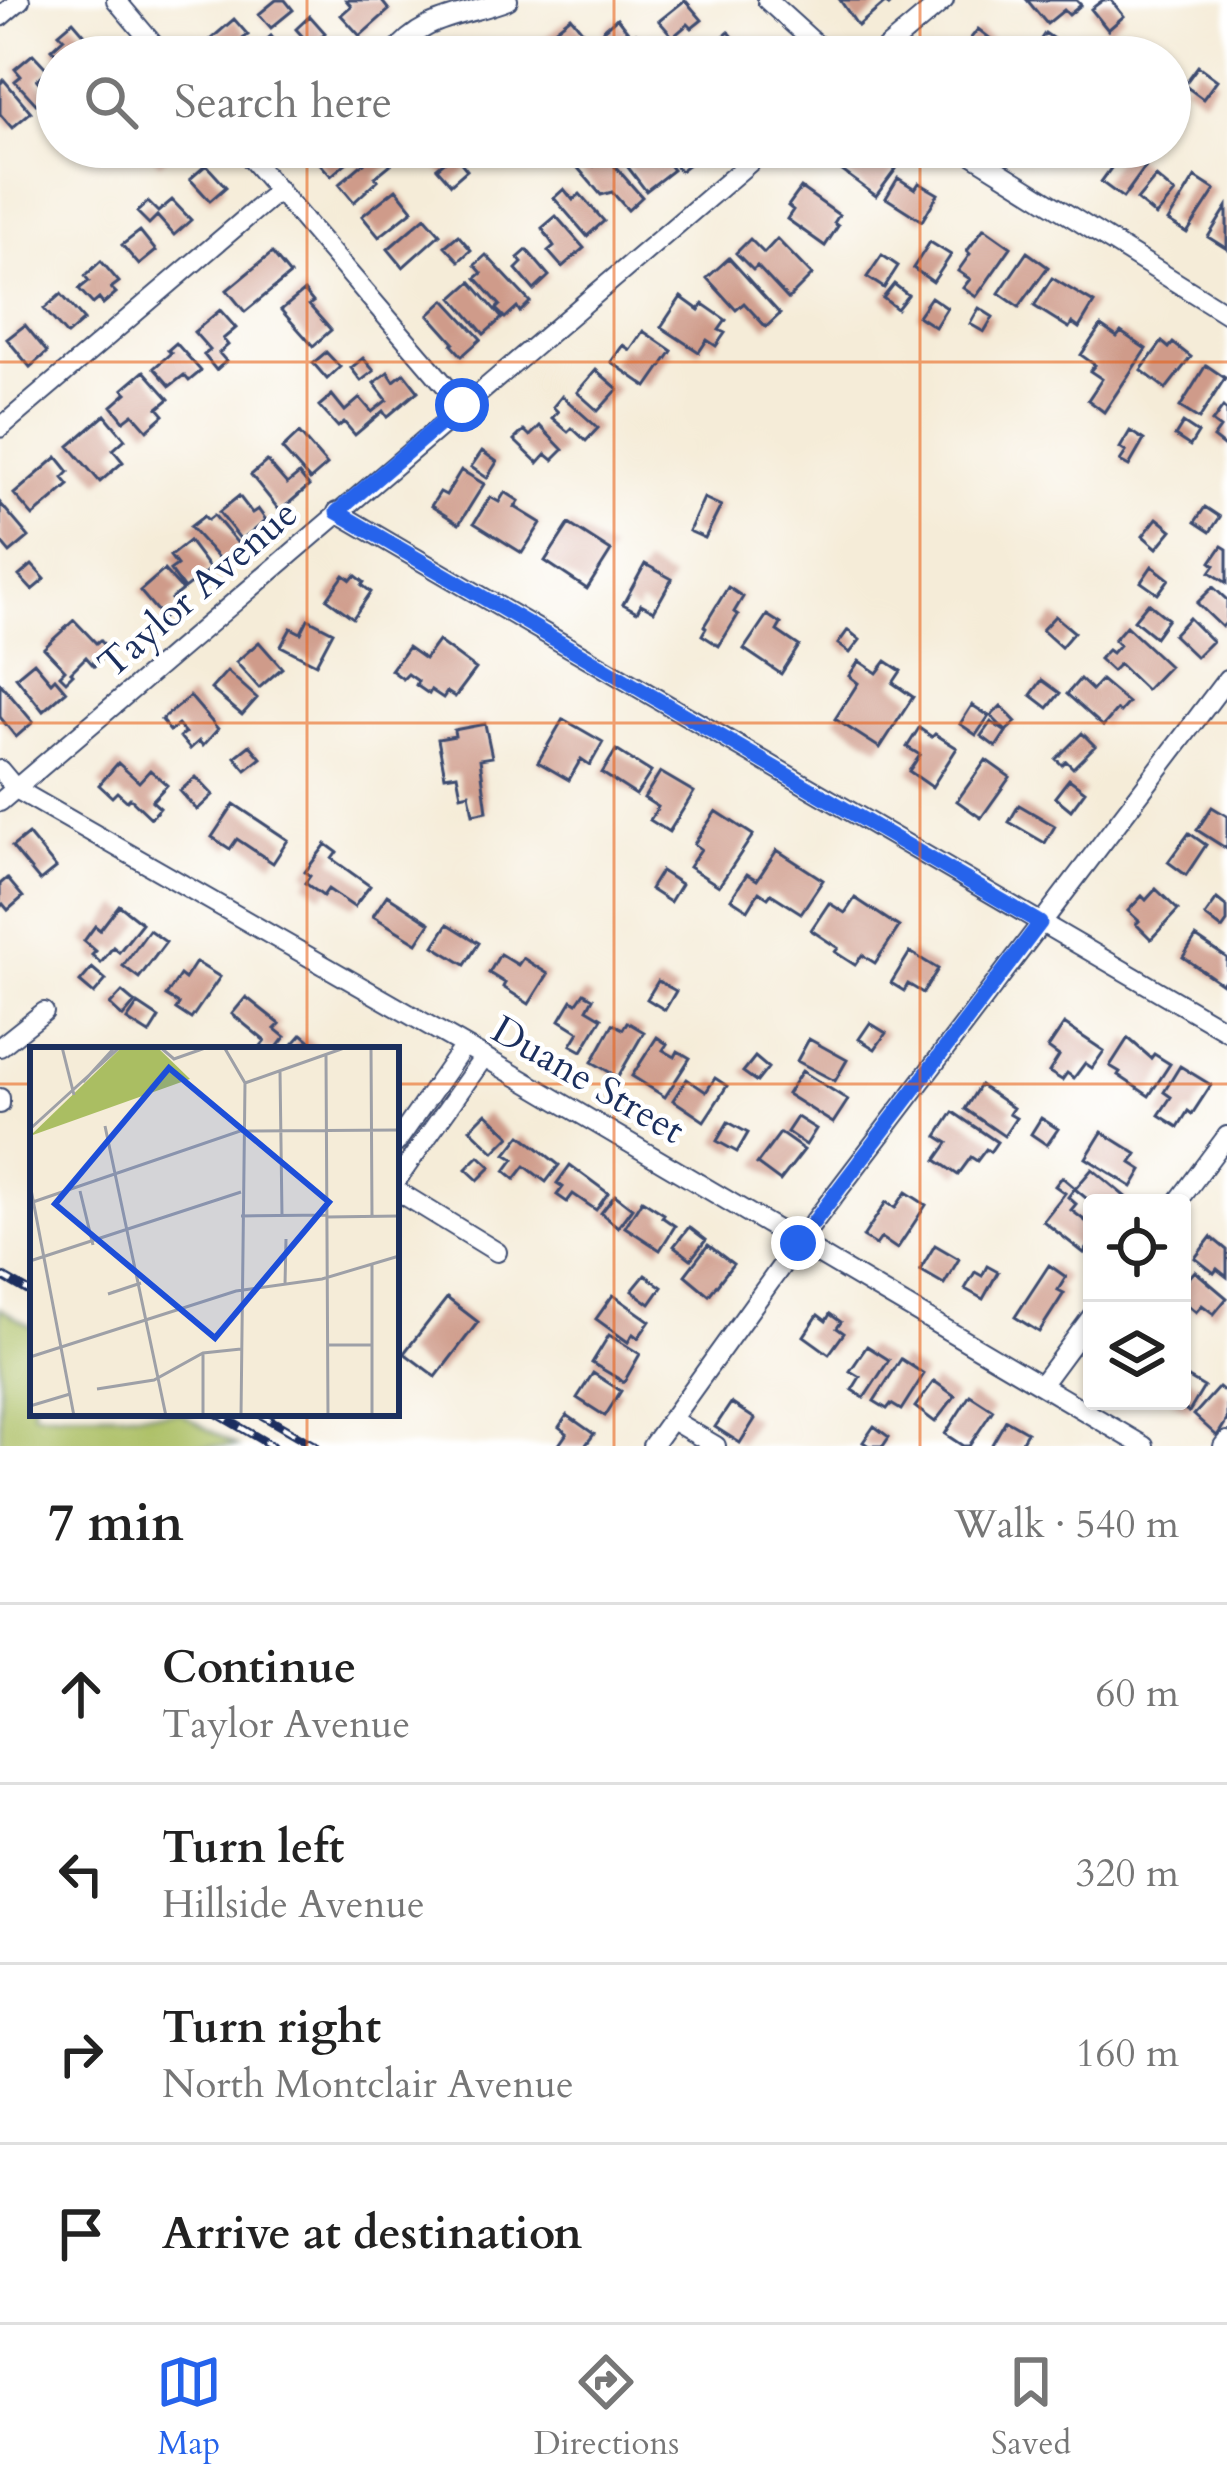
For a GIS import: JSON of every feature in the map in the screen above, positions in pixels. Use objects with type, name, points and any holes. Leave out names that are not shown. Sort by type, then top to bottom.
[{"type":"street","points":[[0,17],[20,0]]},
{"type":"street","points":[[116,0],[146,36]]},
{"type":"street","points":[[411,36],[427,24],[508,0]]},
{"type":"street","points":[[767,0],[807,36]]},
{"type":"street","points":[[901,36],[944,0]]},
{"type":"street","points":[[260,168],[462,405]]},
{"type":"street","name":"Taylor Avenue","points":[[8,795],[743,168]]},
{"type":"street","points":[[994,168],[1227,314]]},
{"type":"street","points":[[0,428],[279,190]]},
{"type":"street","points":[[337,512],[1227,1031]]},
{"type":"street","points":[[652,1446],[798,1243],[1227,679]]},
{"type":"street","name":"Duane Street","points":[[0,770],[8,795],[484,1057],[1144,1446]]},
{"type":"street","points":[[0,1047],[44,1012]]},
{"type":"street","points":[[399,1139],[464,1046]]},
{"type":"street","points":[[399,1181],[484,1057]]},
{"type":"street","points":[[1184,1194],[1227,1136]]},
{"type":"street","points":[[399,1187],[496,1252]]},
{"type":"street","points":[[1041,1385],[1083,1328]]},
{"type":"street","points":[[672,1420],[716,1446]]},
{"type":"green space","points":[[0,1308],[30,1326],[30,1416],[185,1416],[237,1446],[0,1446]]},
{"type":"building","points":[[276,0],[285,0],[293,10],[271,28],[259,14]]},
{"type":"building","points":[[346,0],[381,0],[389,10],[360,36],[341,15],[351,6]]},
{"type":"building","points":[[685,0],[702,20],[674,36],[659,21]]},
{"type":"building","points":[[840,0],[895,0],[858,26]]},
{"type":"building","points":[[1027,0],[1076,0],[1081,5],[1069,15],[1064,10],[1047,24]]},
{"type":"building","points":[[1111,0],[1124,16],[1108,30],[1091,9]]},
{"type":"building","points":[[310,16],[325,33],[302,36],[296,29]]},
{"type":"building","points":[[571,17],[587,36],[547,36]]},
{"type":"building","points":[[617,18],[629,33],[609,36],[603,30]]},
{"type":"building","points":[[234,19],[248,35],[247,36],[214,36]]},
{"type":"building","points":[[73,21],[86,36],[62,36],[59,33]]},
{"type":"building","points":[[33,54],[36,57],[36,104],[15,81],[21,76],[15,69]]},
{"type":"building","points":[[1198,66],[1217,80],[1203,99],[1191,90],[1191,76]]},
{"type":"building","points":[[4,80],[31,112],[12,128],[0,114]]},
{"type":"building","points":[[209,168],[226,187],[210,201],[190,179]]},
{"type":"building","points":[[358,168],[386,168],[354,202],[339,184]]},
{"type":"building","points":[[437,168],[465,168],[467,170],[451,184]]},
{"type":"building","points":[[578,168],[617,168],[642,197],[628,210],[612,192],[601,195]]},
{"type":"building","points":[[629,168],[671,168],[673,170],[646,191]]},
{"type":"building","points":[[838,168],[895,168],[876,196]]},
{"type":"building","points":[[1111,168],[1145,168],[1123,198],[1101,182]]},
{"type":"building","points":[[1156,177],[1175,193],[1156,216],[1137,200]]},
{"type":"building","points":[[1195,177],[1215,190],[1187,233],[1168,221]]},
{"type":"building","points":[[898,178],[915,189],[919,183],[938,194],[922,221],[886,198]]},
{"type":"building","points":[[801,188],[839,215],[834,223],[838,226],[825,246],[787,219],[793,210],[788,206]]},
{"type":"building","points":[[396,189],[413,210],[379,237],[362,216]]},
{"type":"building","points":[[564,189],[573,200],[580,194],[604,221],[587,236],[554,198]]},
{"type":"building","points":[[172,200],[191,220],[174,235],[157,216],[149,224],[137,212],[148,202],[158,212]]},
{"type":"building","points":[[1227,207],[1227,249],[1208,237]]},
{"type":"building","points":[[556,216],[584,248],[562,267],[548,251],[554,246],[542,228]]},
{"type":"building","points":[[425,217],[440,234],[403,267],[388,249]]},
{"type":"building","points":[[984,228],[1011,247],[976,297],[963,288],[970,279],[958,271]]},
{"type":"building","points":[[140,231],[156,251],[139,265],[122,245]]},
{"type":"building","points":[[458,235],[471,250],[459,261],[445,246]]},
{"type":"building","points":[[750,239],[764,253],[777,239],[812,275],[788,299],[757,266],[753,270],[736,253]]},
{"type":"building","points":[[930,242],[951,255],[933,282],[913,268]]},
{"type":"building","points":[[527,250],[549,276],[534,290],[516,269],[522,263],[518,258]]},
{"type":"building","points":[[1027,252],[1048,267],[1019,307],[999,293]]},
{"type":"building","points":[[272,253],[290,275],[245,312],[227,290]]},
{"type":"building","points":[[486,255],[530,302],[520,312],[517,307],[505,318],[476,278],[482,273],[475,265]]},
{"type":"building","points":[[882,255],[898,266],[884,288],[867,277]]},
{"type":"building","points":[[729,258],[780,314],[766,327],[744,303],[736,310],[707,278]]},
{"type":"building","points":[[101,261],[119,282],[111,288],[116,293],[103,304],[99,299],[93,304],[79,289]]},
{"type":"building","points":[[1052,278],[1094,303],[1079,328],[1072,323],[1069,328],[1034,306]]},
{"type":"building","points":[[471,282],[502,318],[484,334],[453,298]]},
{"type":"building","points":[[894,284],[908,295],[897,309],[883,298]]},
{"type":"building","points":[[304,291],[313,302],[309,305],[331,330],[313,346],[281,310]]},
{"type":"building","points":[[61,294],[84,320],[67,335],[44,309]]},
{"type":"building","points":[[681,297],[699,310],[703,304],[726,320],[719,330],[725,333],[716,346],[707,340],[699,352],[661,327]]},
{"type":"building","points":[[931,297],[947,308],[935,327],[918,316]]},
{"type":"building","points":[[445,300],[481,339],[462,356],[429,315]]},
{"type":"building","points":[[979,308],[993,317],[984,332],[970,324]]},
{"type":"building","points":[[220,310],[236,328],[223,339],[228,345],[219,353],[226,361],[216,370],[204,355],[210,350],[194,332]]},
{"type":"building","points":[[25,325],[47,352],[30,367],[7,339]]},
{"type":"building","points":[[1101,326],[1117,337],[1121,332],[1146,349],[1104,412],[1088,400],[1102,379],[1090,371],[1095,365],[1081,355]]},
{"type":"building","points":[[643,331],[672,351],[647,387],[611,362],[623,345],[630,350]]},
{"type":"building","points":[[1162,342],[1169,348],[1173,343],[1191,357],[1166,389],[1141,370]]},
{"type":"building","points":[[176,343],[201,371],[189,381],[184,375],[170,386],[154,368]]},
{"type":"building","points":[[326,352],[340,367],[327,379],[313,363]]},
{"type":"building","points":[[363,358],[374,371],[361,381],[351,368]]},
{"type":"building","points":[[1206,365],[1225,378],[1199,419],[1180,407]]},
{"type":"building","points":[[596,370],[618,389],[598,411],[577,392]]},
{"type":"building","points":[[144,371],[169,399],[158,408],[164,415],[147,430],[133,414],[124,421],[112,406]]},
{"type":"building","points":[[388,372],[394,381],[404,373],[418,391],[387,417],[383,411],[355,435],[344,422],[338,427],[319,406],[332,395],[345,411],[360,398],[372,412],[387,400],[374,383]]},
{"type":"building","points":[[562,396],[598,428],[586,441],[552,418],[558,412],[553,407]]},
{"type":"building","points":[[1223,407],[1227,411],[1227,449],[1213,438],[1220,428],[1212,422]]},
{"type":"building","points":[[105,415],[125,439],[113,450],[123,462],[100,482],[69,446]]},
{"type":"building","points":[[1183,423],[1198,433],[1190,446],[1175,436]]},
{"type":"building","points":[[540,426],[563,450],[553,460],[546,454],[538,463],[514,440],[524,430],[530,436]]},
{"type":"building","points":[[1130,431],[1144,440],[1129,466],[1120,461],[1126,452],[1120,448]]},
{"type":"building","points":[[299,433],[327,465],[310,480],[282,449]]},
{"type":"building","points":[[482,451],[497,462],[487,478],[471,467]]},
{"type":"building","points":[[57,457],[69,472],[63,478],[69,485],[33,516],[14,494]]},
{"type":"building","points":[[267,461],[287,484],[299,474],[309,486],[280,511],[251,475]]},
{"type":"building","points":[[461,470],[484,484],[459,524],[431,506],[440,492],[446,495]]},
{"type":"building","points":[[505,492],[519,501],[515,507],[541,523],[522,553],[474,523],[490,497],[499,502]]},
{"type":"building","points":[[239,496],[252,513],[258,509],[266,520],[241,540],[219,512]]},
{"type":"building","points":[[704,498],[721,506],[705,538],[689,531]]},
{"type":"building","points":[[0,503],[29,537],[10,553],[0,541]]},
{"type":"building","points":[[1205,507],[1220,517],[1210,532],[1195,522]]},
{"type":"building","points":[[214,515],[240,546],[221,561],[190,527]]},
{"type":"building","points":[[1157,518],[1172,530],[1157,548],[1143,536]]},
{"type":"building","points":[[569,524],[611,551],[587,589],[545,561]]},
{"type":"building","points":[[189,541],[210,569],[184,589],[170,570],[177,565],[170,556]]},
{"type":"building","points":[[1222,546],[1227,549],[1227,583],[1210,572]]},
{"type":"building","points":[[645,564],[672,579],[654,611],[641,604],[637,612],[623,604]]},
{"type":"building","points":[[32,565],[45,579],[32,590],[19,576]]},
{"type":"building","points":[[1152,566],[1169,579],[1158,594],[1141,582]]},
{"type":"building","points":[[164,570],[182,590],[171,599],[177,605],[163,618],[140,591]]},
{"type":"building","points":[[344,575],[351,580],[355,575],[371,592],[353,618],[327,599]]},
{"type":"building","points":[[728,587],[743,597],[719,646],[702,635]]},
{"type":"building","points":[[1213,587],[1227,600],[1227,622],[1222,627],[1197,603]]},
{"type":"building","points":[[1148,603],[1168,619],[1155,637],[1134,620]]},
{"type":"building","points":[[767,615],[781,624],[777,631],[799,646],[781,674],[744,649]]},
{"type":"building","points":[[1055,616],[1074,632],[1061,647],[1042,630]]},
{"type":"building","points":[[1189,618],[1212,641],[1196,657],[1173,635]]},
{"type":"building","points":[[308,619],[333,632],[316,664],[281,646],[291,628],[301,633]]},
{"type":"building","points":[[74,620],[110,651],[94,666],[86,657],[66,681],[60,675],[65,670],[44,648]]},
{"type":"building","points":[[1126,626],[1169,666],[1146,690],[1119,664],[1112,671],[1099,659],[1119,645],[1114,640]]},
{"type":"building","points":[[848,630],[860,640],[850,653],[838,644]]},
{"type":"building","points":[[438,641],[476,669],[455,697],[447,692],[443,698],[431,690],[429,694],[408,674],[403,679],[391,670],[408,647],[425,659]]},
{"type":"building","points":[[259,642],[282,668],[259,688],[236,662]]},
{"type":"building","points":[[859,661],[877,673],[886,661],[901,671],[893,683],[913,697],[880,748],[835,719],[858,683],[849,676]]},
{"type":"building","points":[[34,662],[66,691],[43,711],[16,677]]},
{"type":"building","points":[[227,671],[257,698],[242,715],[211,689]]},
{"type":"building","points":[[1080,679],[1092,690],[1101,680],[1128,703],[1103,726],[1067,694]]},
{"type":"building","points":[[1042,680],[1060,693],[1048,708],[1031,695]]},
{"type":"building","points":[[0,683],[33,722],[16,737],[0,717]]},
{"type":"building","points":[[190,696],[218,729],[203,746],[199,741],[190,749],[178,725],[170,731],[161,720]]},
{"type":"building","points":[[972,705],[989,716],[976,735],[960,724]]},
{"type":"building","points":[[1001,706],[1016,722],[1006,731],[991,716]]},
{"type":"building","points":[[563,719],[603,742],[590,765],[581,759],[569,780],[538,762]]},
{"type":"building","points":[[991,722],[1006,732],[996,747],[981,736]]},
{"type":"building","points":[[485,724],[492,757],[480,759],[487,811],[473,814],[469,793],[461,795],[457,774],[445,776],[438,739],[455,736],[454,730]]},
{"type":"building","points":[[919,728],[957,748],[932,787],[909,771],[920,755],[907,747]]},
{"type":"building","points":[[1082,733],[1095,746],[1073,768],[1066,761],[1062,765],[1056,759]]},
{"type":"building","points":[[250,745],[261,758],[246,770],[235,757]]},
{"type":"building","points":[[616,750],[651,772],[636,795],[602,773]]},
{"type":"building","points":[[986,760],[1010,777],[981,818],[957,801]]},
{"type":"building","points":[[118,763],[139,782],[150,770],[167,785],[152,801],[160,808],[151,818],[130,798],[127,801],[117,792],[112,797],[99,785]]},
{"type":"building","points":[[660,772],[694,792],[669,832],[650,820],[658,807],[644,798]]},
{"type":"building","points":[[196,777],[213,795],[197,810],[180,791]]},
{"type":"building","points":[[1069,779],[1085,791],[1071,810],[1055,797]]},
{"type":"building","points":[[234,804],[288,840],[273,863],[237,839],[230,849],[212,837]]},
{"type":"building","points":[[1019,805],[1055,826],[1045,843],[1009,822]]},
{"type":"building","points":[[1212,807],[1227,816],[1227,849],[1197,830]]},
{"type":"building","points":[[716,811],[753,835],[719,886],[689,867],[701,849],[694,844]]},
{"type":"building","points":[[1189,833],[1206,845],[1186,875],[1168,862]]},
{"type":"building","points":[[28,834],[56,868],[40,881],[12,847]]},
{"type":"building","points":[[326,844],[337,852],[332,859],[370,886],[354,907],[328,889],[323,896],[305,883],[310,876],[305,872]]},
{"type":"building","points":[[777,850],[823,880],[801,913],[771,894],[768,898],[759,892],[748,910],[731,899],[747,874],[757,880]]},
{"type":"building","points":[[661,871],[681,884],[670,902],[650,889]]},
{"type":"building","points":[[7,878],[23,897],[8,910],[3,904],[0,907],[0,884]]},
{"type":"building","points":[[1156,889],[1178,910],[1151,939],[1128,911]]},
{"type":"building","points":[[387,895],[430,923],[417,943],[373,916]]},
{"type":"building","points":[[855,898],[899,927],[875,963],[862,955],[855,965],[811,930],[829,903],[845,913]]},
{"type":"building","points":[[1217,899],[1227,907],[1222,929],[1205,916]]},
{"type":"building","points":[[119,905],[142,923],[119,952],[113,947],[101,963],[84,941],[95,926],[100,930]]},
{"type":"building","points":[[448,924],[479,943],[465,965],[434,946]]},
{"type":"building","points":[[149,930],[166,942],[139,978],[123,966]]},
{"type":"building","points":[[1196,937],[1227,958],[1222,984],[1183,957]]},
{"type":"building","points":[[910,952],[938,969],[923,993],[908,984],[904,991],[891,983]]},
{"type":"building","points":[[500,954],[518,965],[523,958],[548,974],[529,1004],[489,973]]},
{"type":"building","points":[[196,962],[220,977],[191,1019],[166,996]]},
{"type":"building","points":[[92,968],[106,980],[94,994],[80,982]]},
{"type":"building","points":[[658,981],[676,991],[665,1010],[647,999]]},
{"type":"building","points":[[122,992],[135,1003],[123,1017],[110,1005]]},
{"type":"building","points":[[584,993],[593,998],[587,1009],[602,1018],[582,1051],[571,1045],[579,1032],[560,1020],[572,1000],[577,1003]]},
{"type":"building","points":[[246,997],[280,1024],[275,1029],[285,1037],[277,1047],[262,1047],[265,1041],[232,1014]]},
{"type":"building","points":[[138,1004],[159,1018],[149,1034],[127,1020]]},
{"type":"building","points":[[627,1022],[644,1032],[618,1077],[592,1062],[613,1024],[623,1029]]},
{"type":"building","points":[[870,1023],[886,1033],[875,1049],[859,1039]]},
{"type":"building","points":[[1064,1024],[1104,1051],[1092,1068],[1085,1063],[1074,1078],[1067,1073],[1062,1080],[1049,1072],[1059,1056],[1048,1048]]},
{"type":"building","points":[[302,1034],[317,1047],[291,1047]]},
{"type":"building","points":[[657,1037],[667,1044],[663,1050],[690,1058],[665,1097],[632,1076]]},
{"type":"building","points":[[1128,1038],[1151,1058],[1154,1054],[1170,1064],[1149,1096],[1110,1066]]},
{"type":"building","points":[[809,1039],[847,1060],[835,1081],[797,1061]]},
{"type":"building","points":[[755,1057],[768,1068],[757,1082],[743,1072]]},
{"type":"building","points":[[1180,1066],[1211,1085],[1178,1127],[1159,1115],[1171,1097],[1164,1092]]},
{"type":"building","points":[[802,1071],[848,1100],[833,1123],[787,1094]]},
{"type":"building","points":[[715,1078],[727,1086],[704,1121],[673,1100],[687,1079],[706,1092]]},
{"type":"building","points":[[980,1085],[1013,1108],[1009,1114],[1016,1118],[1004,1136],[965,1109]]},
{"type":"building","points":[[953,1112],[997,1142],[977,1161],[971,1157],[958,1175],[936,1160],[948,1143],[937,1136]]},
{"type":"building","points":[[486,1113],[510,1136],[494,1152],[470,1129]]},
{"type":"building","points":[[797,1117],[816,1129],[806,1145],[787,1132]]},
{"type":"building","points":[[1041,1118],[1058,1129],[1047,1145],[1031,1134]]},
{"type":"building","points":[[728,1122],[748,1133],[737,1152],[717,1141]]},
{"type":"building","points":[[1102,1132],[1137,1154],[1131,1163],[1142,1170],[1132,1187],[1086,1158]]},
{"type":"building","points":[[780,1133],[804,1150],[780,1181],[757,1164]]},
{"type":"building","points":[[521,1135],[559,1165],[546,1182],[525,1166],[515,1179],[505,1171],[514,1159],[506,1154]]},
{"type":"building","points":[[479,1156],[491,1167],[478,1180],[466,1169]]},
{"type":"building","points":[[570,1165],[608,1193],[596,1210],[573,1194],[567,1202],[557,1195],[563,1187],[557,1183]]},
{"type":"building","points":[[1092,1169],[1122,1194],[1083,1196],[1075,1189]]},
{"type":"building","points":[[1062,1177],[1075,1188],[1068,1197],[1076,1204],[1071,1210],[1083,1219],[1083,1252],[1043,1221],[1065,1193],[1055,1186]]},
{"type":"building","points":[[906,1192],[926,1205],[897,1249],[881,1238],[876,1245],[863,1237],[886,1202],[895,1208]]},
{"type":"building","points":[[615,1195],[632,1208],[618,1227],[601,1213]]},
{"type":"building","points":[[642,1200],[675,1226],[660,1250],[625,1227]]},
{"type":"building","points":[[689,1227],[706,1240],[691,1259],[674,1246]]},
{"type":"building","points":[[1211,1237],[1227,1250],[1227,1277],[1195,1258]]},
{"type":"building","points":[[708,1245],[733,1264],[709,1295],[685,1275]]},
{"type":"building","points":[[935,1245],[959,1259],[944,1284],[920,1270]]},
{"type":"building","points":[[1049,1265],[1066,1277],[1058,1290],[1064,1293],[1039,1332],[1015,1317]]},
{"type":"building","points":[[987,1266],[998,1272],[983,1299],[965,1289],[975,1272],[982,1276]]},
{"type":"building","points":[[1195,1271],[1227,1298],[1214,1314],[1202,1305],[1196,1312],[1191,1308]]},
{"type":"building","points":[[645,1275],[662,1287],[650,1304],[632,1291]]},
{"type":"building","points":[[613,1295],[650,1321],[638,1338],[633,1334],[628,1342],[596,1319]]},
{"type":"building","points":[[447,1298],[478,1322],[436,1377],[404,1353]]},
{"type":"building","points":[[830,1314],[841,1322],[837,1328],[844,1333],[829,1354],[804,1336],[818,1315],[826,1321]]},
{"type":"building","points":[[609,1335],[640,1354],[624,1382],[592,1363]]},
{"type":"building","points":[[867,1346],[889,1360],[864,1398],[852,1390],[860,1377],[850,1371]]},
{"type":"building","points":[[901,1359],[924,1374],[901,1410],[891,1404],[887,1409],[874,1401]]},
{"type":"building","points":[[593,1373],[621,1391],[605,1416],[577,1398]]},
{"type":"building","points":[[1191,1379],[1204,1387],[1191,1409]]},
{"type":"building","points":[[934,1381],[955,1396],[935,1422],[915,1407]]},
{"type":"building","points":[[1219,1387],[1227,1394],[1227,1420],[1217,1436],[1194,1415]]},
{"type":"building","points":[[970,1395],[993,1410],[969,1446],[963,1446],[945,1434]]},
{"type":"building","points":[[731,1403],[755,1419],[740,1443],[715,1427]]},
{"type":"building","points":[[567,1415],[594,1434],[585,1446],[558,1446],[567,1433],[559,1427]]},
{"type":"building","points":[[1006,1420],[1027,1432],[1019,1446],[991,1446]]},
{"type":"building","points":[[874,1426],[889,1437],[883,1446],[863,1442]]},
{"type":"railway","points":[[0,1275],[30,1292]]},
{"type":"railway","points":[[221,1416],[272,1446]]},
{"type":"railway","points":[[263,1416],[315,1446]]},
{"type":"route","points":[[462,405],[337,512],[1040,923],[798,1243]]}]
